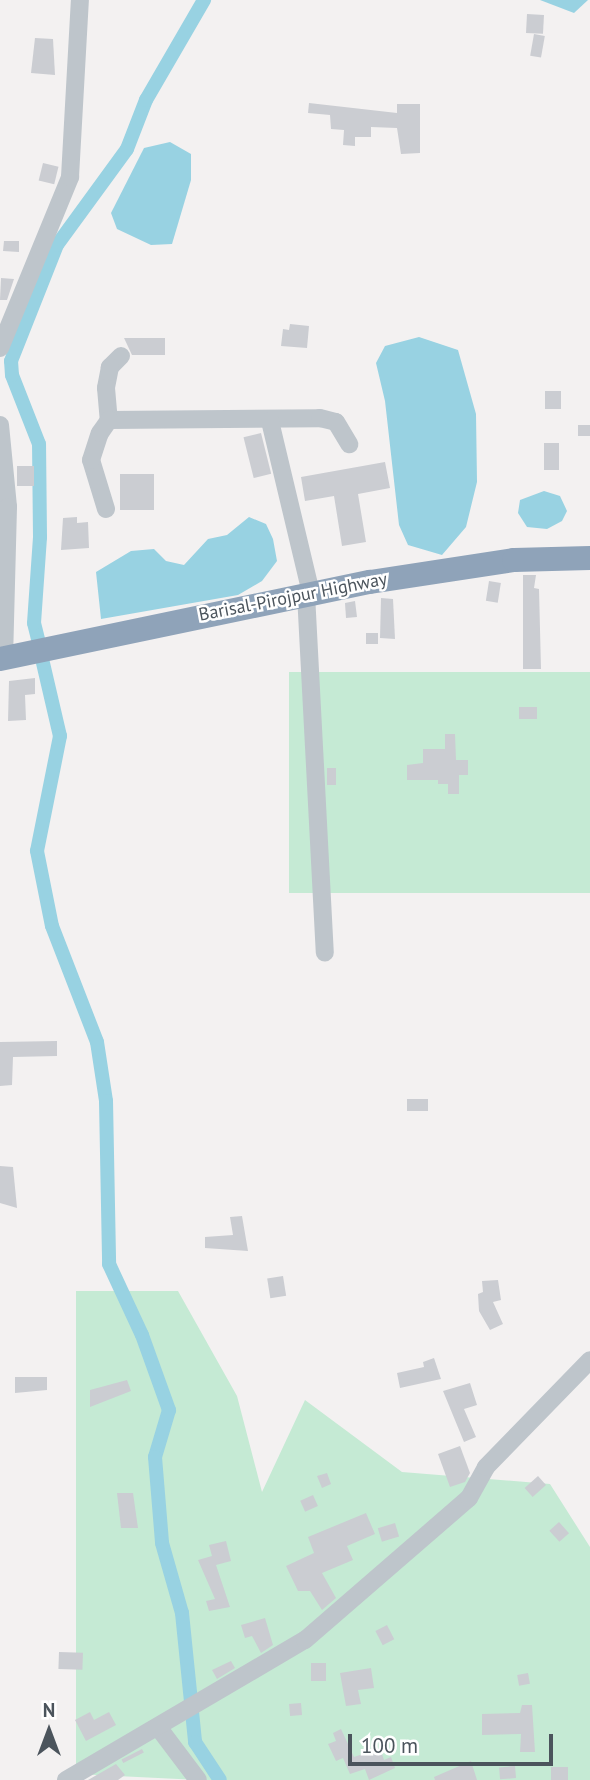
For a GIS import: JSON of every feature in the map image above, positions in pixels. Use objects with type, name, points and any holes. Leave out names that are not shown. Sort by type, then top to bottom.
[{"type":"highway","name":"Barisal-Pirojpur Highway","points":[[2,659],[309,594],[514,560],[590,558]]},
{"type":"street","points":[[0,348],[69,177],[74,154],[80,0]]},
{"type":"street","points":[[106,509],[91,460],[100,433],[109,420],[106,388],[110,367],[121,356]]},
{"type":"street","points":[[109,420],[270,421],[320,418],[336,422],[348,444]]},
{"type":"street","points":[[270,421],[309,594],[325,952]]},
{"type":"street","points":[[0,425],[8,507],[2,659]]},
{"type":"street","points":[[66,1780],[305,1640],[353,1601],[383,1568],[469,1498],[486,1467],[590,1360]]},
{"type":"street","points":[[158,1727],[198,1780]]},
{"type":"green space","points":[[289,672],[590,672],[590,893],[289,893]]},
{"type":"green space","points":[[76,1291],[178,1291],[237,1396],[262,1492],[305,1400],[402,1472],[550,1484],[590,1547],[590,1780],[199,1780],[76,1774]]},
{"type":"water","points":[[540,0],[588,0],[574,13]]},
{"type":"water","points":[[170,142],[191,154],[191,180],[172,244],[151,245],[117,229],[111,213],[144,148]]},
{"type":"water","points":[[419,337],[458,350],[476,414],[477,482],[466,527],[442,555],[408,545],[399,525],[385,401],[376,363],[385,346]]},
{"type":"water","points":[[544,491],[560,496],[567,511],[562,521],[547,529],[527,527],[518,513],[520,500]]},
{"type":"water","points":[[249,517],[266,524],[273,539],[277,561],[262,581],[238,595],[101,619],[96,572],[131,551],[154,549],[166,561],[184,565],[208,539],[227,535]]},
{"type":"building","points":[[527,14],[544,15],[543,34],[526,33]]},
{"type":"building","points":[[534,34],[545,36],[541,58],[530,56]]},
{"type":"building","points":[[35,38],[53,39],[55,75],[31,73]]},
{"type":"building","points":[[309,103],[397,113],[397,104],[420,104],[420,153],[401,154],[397,128],[371,127],[371,137],[355,137],[355,146],[343,145],[344,130],[331,129],[330,115],[308,113]]},
{"type":"building","points":[[43,163],[59,167],[54,184],[39,180]]},
{"type":"building","points":[[4,241],[19,241],[19,252],[3,251]]},
{"type":"building","points":[[1,278],[14,279],[7,300],[0,300]]},
{"type":"building","points":[[290,324],[309,326],[307,348],[281,346],[283,329],[289,330]]},
{"type":"building","points":[[124,338],[165,338],[165,355],[132,355]]},
{"type":"building","points":[[545,391],[561,391],[561,409],[545,409]]},
{"type":"building","points":[[578,425],[590,425],[590,436],[578,436]]},
{"type":"building","points":[[261,433],[271,474],[254,478],[244,437]]},
{"type":"building","points":[[544,443],[559,443],[559,470],[544,470]]},
{"type":"building","points":[[385,462],[390,488],[358,494],[366,542],[342,546],[334,496],[305,501],[301,477]]},
{"type":"building","points":[[17,466],[34,466],[34,486],[17,486]]},
{"type":"building","points":[[120,474],[154,474],[154,510],[120,510]]},
{"type":"building","points":[[77,517],[77,523],[88,522],[89,548],[61,550],[63,518]]},
{"type":"building","points":[[523,575],[536,575],[534,588],[539,589],[541,669],[523,669]]},
{"type":"building","points":[[489,581],[501,583],[498,603],[486,601]]},
{"type":"building","points":[[381,598],[393,599],[395,639],[380,638]]},
{"type":"building","points":[[355,601],[357,617],[346,618],[345,603]]},
{"type":"building","points":[[366,633],[378,633],[378,644],[366,644]]},
{"type":"building","points":[[35,678],[35,694],[25,695],[26,720],[8,721],[9,681]]},
{"type":"building","points":[[519,707],[537,707],[537,719],[519,719]]},
{"type":"building","points":[[445,734],[455,734],[456,760],[468,760],[468,775],[459,775],[459,794],[448,794],[448,784],[438,784],[438,780],[407,780],[407,765],[423,763],[423,749],[445,749]]},
{"type":"building","points":[[327,768],[336,768],[336,785],[327,785]]},
{"type":"building","points":[[57,1041],[57,1056],[13,1057],[12,1085],[0,1086],[0,1042]]},
{"type":"building","points":[[407,1099],[428,1099],[428,1111],[407,1111]]},
{"type":"building","points":[[0,1166],[13,1167],[17,1208],[0,1203]]},
{"type":"building","points":[[242,1216],[248,1251],[205,1248],[205,1237],[233,1235],[230,1217]]},
{"type":"building","points":[[283,1276],[286,1296],[270,1298],[267,1279]]},
{"type":"building","points":[[498,1280],[501,1300],[493,1302],[503,1324],[490,1330],[479,1311],[478,1294],[483,1292],[482,1281]]},
{"type":"building","points":[[434,1358],[441,1379],[400,1388],[397,1373],[424,1367],[423,1362]]},
{"type":"building","points":[[15,1377],[47,1377],[47,1390],[15,1393]]},
{"type":"building","points":[[127,1380],[131,1391],[90,1407],[90,1390]]},
{"type":"building","points":[[470,1383],[477,1405],[464,1409],[476,1437],[464,1442],[443,1391]]},
{"type":"building","points":[[460,1446],[470,1473],[465,1482],[450,1487],[438,1454]]},
{"type":"building","points":[[327,1473],[331,1484],[322,1488],[317,1476]]},
{"type":"building","points":[[538,1476],[546,1485],[533,1497],[525,1488]]},
{"type":"building","points":[[117,1493],[133,1493],[138,1528],[121,1528]]},
{"type":"building","points":[[313,1495],[318,1506],[305,1512],[300,1501]]},
{"type":"building","points":[[366,1513],[375,1534],[347,1546],[353,1560],[322,1573],[336,1598],[322,1610],[310,1591],[298,1591],[286,1566],[314,1553],[308,1537]]},
{"type":"building","points":[[559,1522],[569,1533],[559,1542],[549,1531]]},
{"type":"building","points":[[395,1523],[399,1536],[382,1542],[378,1528]]},
{"type":"building","points":[[226,1541],[231,1561],[216,1565],[230,1607],[209,1611],[206,1601],[215,1599],[198,1560],[212,1556],[209,1545]]},
{"type":"building","points":[[265,1618],[273,1645],[261,1653],[252,1636],[245,1638],[241,1625]]},
{"type":"building","points":[[387,1625],[394,1639],[383,1645],[375,1631]]},
{"type":"building","points":[[59,1652],[83,1653],[82,1670],[58,1669]]},
{"type":"building","points":[[231,1661],[235,1668],[217,1679],[212,1670]]},
{"type":"building","points":[[311,1663],[326,1663],[326,1681],[311,1681]]},
{"type":"building","points":[[371,1668],[374,1688],[358,1690],[361,1704],[346,1706],[340,1673]]},
{"type":"building","points":[[528,1673],[530,1684],[519,1686],[517,1675]]},
{"type":"building","points":[[301,1703],[302,1715],[290,1716],[289,1704]]},
{"type":"building","points":[[522,1705],[532,1705],[535,1752],[520,1752],[521,1734],[482,1735],[482,1714],[520,1713]]},
{"type":"building","points":[[90,1712],[94,1720],[109,1712],[116,1725],[86,1741],[75,1720]]},
{"type":"building","points":[[341,1729],[354,1757],[380,1748],[384,1760],[391,1757],[395,1768],[369,1780],[365,1769],[350,1774],[343,1758],[336,1761],[328,1744],[336,1741],[333,1733]]},
{"type":"building","points":[[142,1749],[144,1753],[123,1763],[122,1759]]},
{"type":"building","points":[[471,1761],[477,1780],[435,1780],[434,1777]]},
{"type":"building","points":[[116,1764],[125,1775],[118,1780],[88,1780]]},
{"type":"building","points":[[515,1766],[516,1778],[500,1779],[499,1767]]},
{"type":"building","points":[[551,1767],[568,1767],[568,1780],[551,1780]]},
{"type":"waterway","points":[[38,639],[34,623],[40,537],[39,444],[12,375],[11,361],[57,245],[127,149],[146,100],[204,0]]},
{"type":"waterway","points":[[43,663],[60,736],[37,851],[52,926],[97,1042],[106,1101],[109,1264],[142,1335],[169,1410],[155,1457],[162,1543],[182,1613],[195,1742],[220,1780]]}]
